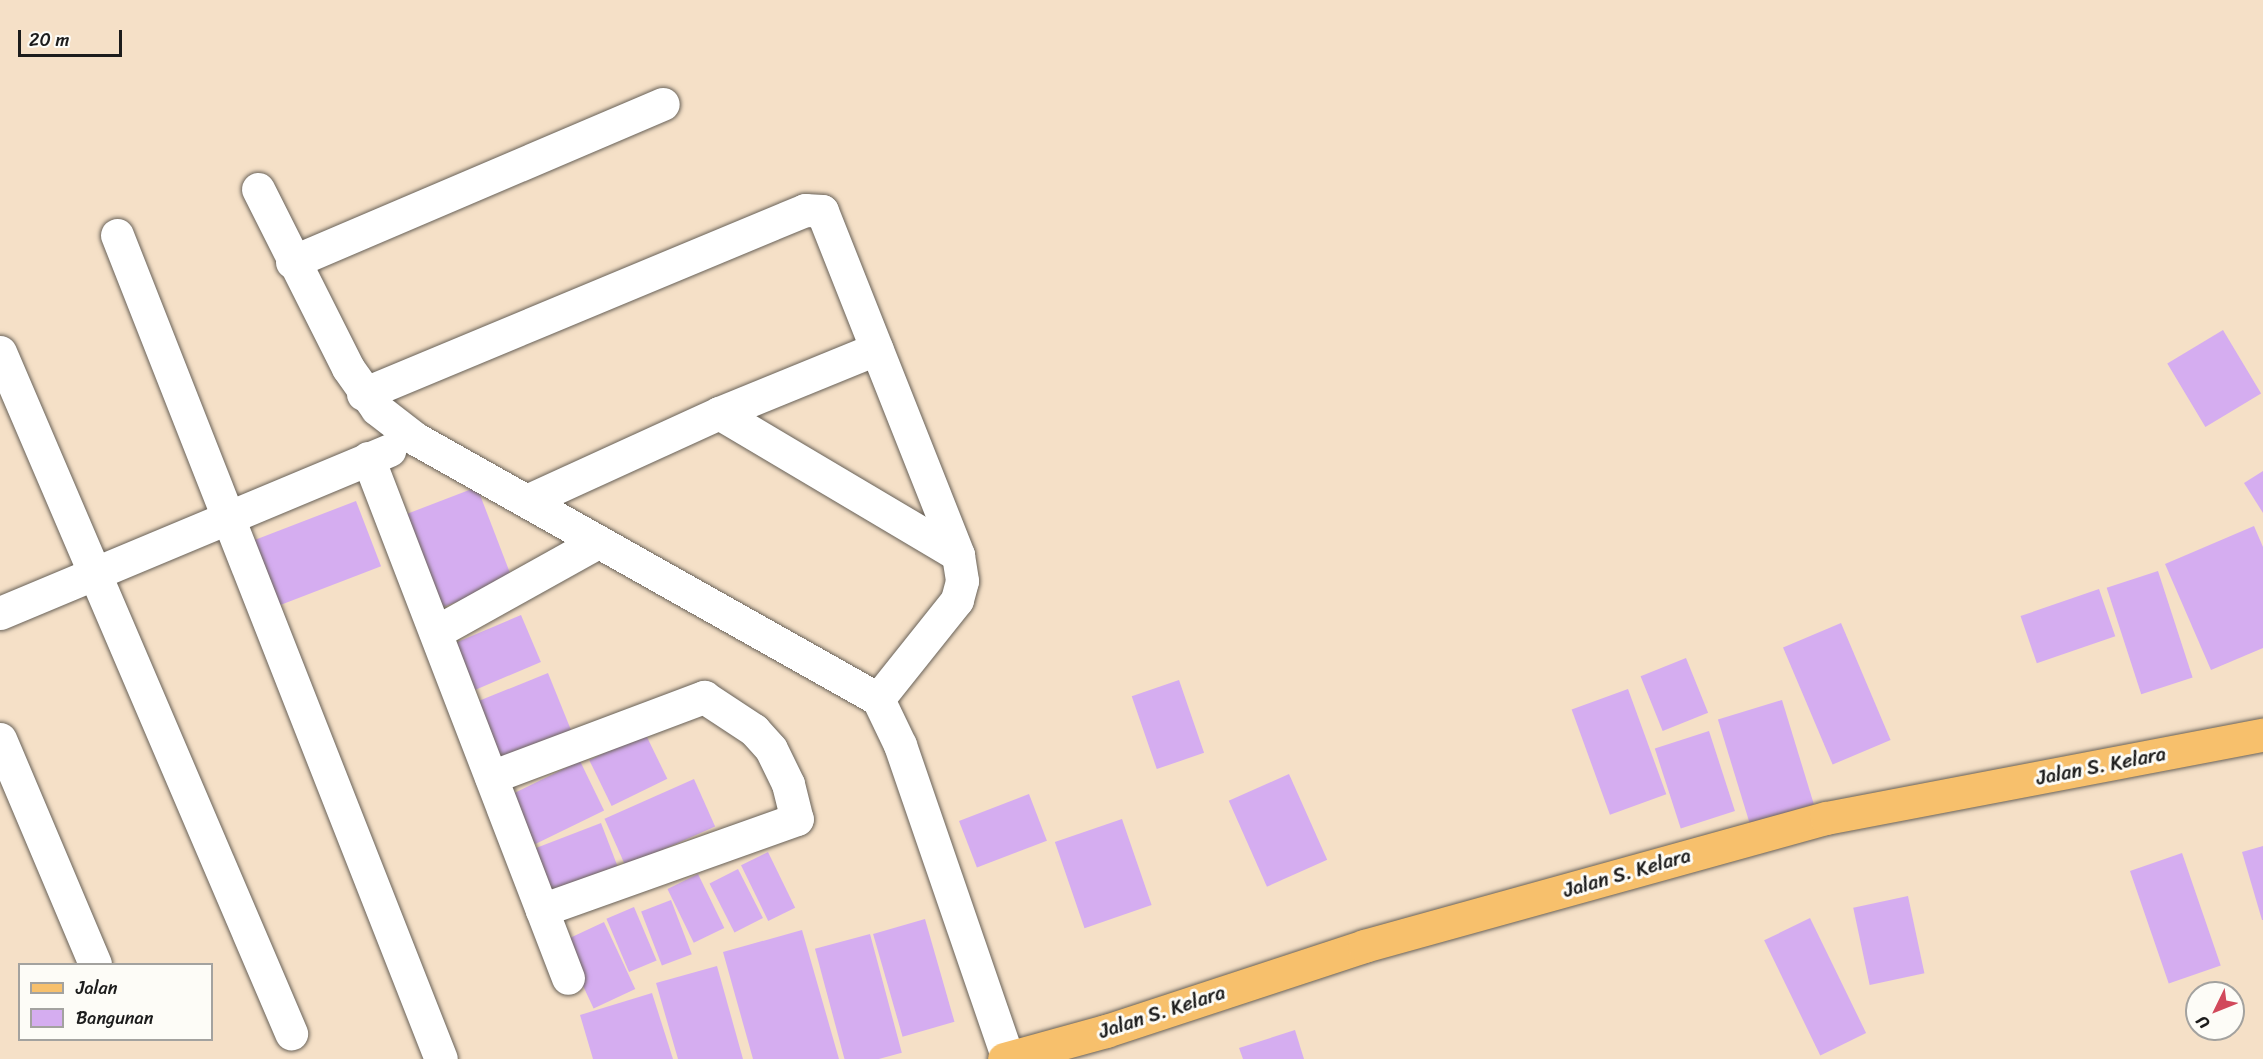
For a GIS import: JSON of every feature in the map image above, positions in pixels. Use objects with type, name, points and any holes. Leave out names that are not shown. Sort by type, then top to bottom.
[{"type":"main road","name":"Jalan S. Kelara","points":[[1006,1058],[1106,1031],[1364,946],[1826,818],[2263,735]]},
{"type":"street","points":[[292,262],[663,104]]},
{"type":"street","points":[[258,189],[292,262],[363,394],[416,439],[529,500],[598,542],[878,699],[900,745],[1006,1058]]},
{"type":"street","points":[[363,394],[812,207],[822,211],[833,230],[876,349],[958,555],[962,581],[957,600],[878,699]]},
{"type":"street","points":[[117,235],[441,1059]]},
{"type":"street","points":[[529,500],[719,413],[876,349]]},
{"type":"street","points":[[0,352],[291,1033]]},
{"type":"street","points":[[719,413],[958,555]]},
{"type":"street","points":[[0,613],[416,439]]},
{"type":"street","points":[[368,458],[568,978]]},
{"type":"street","points":[[436,632],[598,542]]},
{"type":"street","points":[[491,777],[704,698],[754,730],[771,749],[788,784],[797,819],[542,910]]},
{"type":"street","points":[[0,739],[95,963]]},
{"type":"building","points":[[2223,330],[2261,393],[2205,427],[2167,363]]},
{"type":"building","points":[[2263,471],[2263,513],[2244,483]]},
{"type":"building","points":[[477,487],[513,580],[442,608],[406,514]]},
{"type":"building","points":[[356,501],[381,566],[278,606],[253,540]]},
{"type":"building","points":[[2254,526],[2263,547],[2263,648],[2211,670],[2165,564]]},
{"type":"building","points":[[2158,571],[2193,678],[2141,694],[2107,588]]},
{"type":"building","points":[[2099,589],[2115,636],[2037,663],[2021,616]]},
{"type":"building","points":[[521,615],[541,662],[469,692],[449,645]]},
{"type":"building","points":[[1841,623],[1891,740],[1833,765],[1783,648]]},
{"type":"building","points":[[1686,658],[1708,713],[1663,731],[1641,676]]},
{"type":"building","points":[[548,673],[573,734],[494,766],[469,705]]},
{"type":"building","points":[[1179,680],[1204,753],[1157,769],[1132,696]]},
{"type":"building","points":[[1628,689],[1666,794],[1610,815],[1572,710]]},
{"type":"building","points":[[1782,700],[1814,804],[1750,824],[1718,720]]},
{"type":"building","points":[[1709,731],[1735,811],[1681,829],[1655,749]]},
{"type":"building","points":[[645,733],[667,779],[612,806],[589,760]]},
{"type":"building","points":[[580,761],[604,810],[535,844],[511,795]]},
{"type":"building","points":[[1289,774],[1327,860],[1267,887],[1229,801]]},
{"type":"building","points":[[694,779],[715,827],[626,866],[604,819]]},
{"type":"building","points":[[1029,794],[1047,841],[977,868],[959,821]]},
{"type":"building","points":[[1122,819],[1152,905],[1084,928],[1055,842]]},
{"type":"building","points":[[601,823],[618,867],[552,892],[535,848]]},
{"type":"building","points":[[2263,846],[2263,920],[2262,920],[2242,852]]},
{"type":"building","points":[[768,852],[795,908],[768,921],[741,865]]},
{"type":"building","points":[[2182,853],[2221,966],[2169,983],[2130,871]]},
{"type":"building","points":[[738,869],[763,918],[734,933],[709,884]]},
{"type":"building","points":[[698,874],[724,928],[694,943],[667,889]]},
{"type":"building","points":[[1908,896],[1924,973],[1870,985],[1853,908]]},
{"type":"building","points":[[671,900],[692,954],[662,966],[641,911]]},
{"type":"building","points":[[634,907],[657,960],[629,972],[606,919]]},
{"type":"building","points":[[1810,918],[1866,1033],[1820,1055],[1764,940]]},
{"type":"building","points":[[925,919],[954,1022],[903,1037],[873,934]]},
{"type":"building","points":[[604,922],[635,989],[594,1009],[562,941]]},
{"type":"building","points":[[802,930],[839,1059],[753,1059],[723,952]]},
{"type":"building","points":[[870,934],[902,1053],[879,1059],[844,1059],[815,949]]},
{"type":"building","points":[[717,966],[743,1059],[678,1059],[656,983]]},
{"type":"building","points":[[652,993],[673,1059],[593,1059],[580,1015]]},
{"type":"building","points":[[1295,1030],[1304,1059],[1243,1059],[1239,1048]]}]
